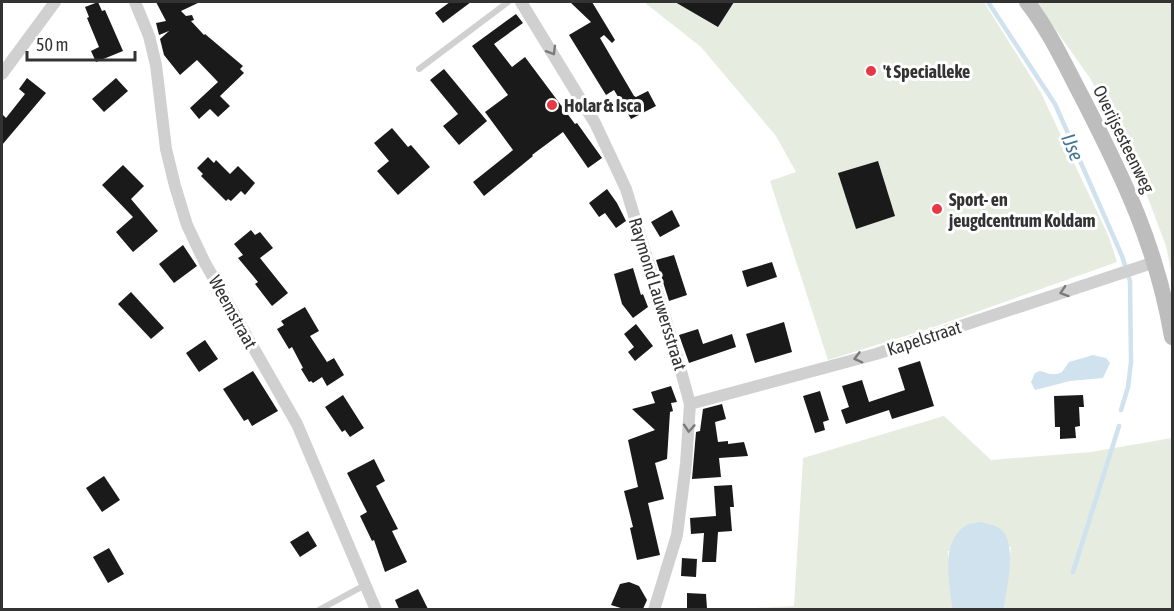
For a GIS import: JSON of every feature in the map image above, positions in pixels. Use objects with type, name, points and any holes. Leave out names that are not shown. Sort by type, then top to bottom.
[{"type":"main road","name":"Overijsesteenweg","points":[[1027,2],[1060,55],[1123,176],[1155,262],[1173,337]]},
{"type":"street","points":[[2,74],[55,2]]},
{"type":"street","name":"Weemstraat","points":[[135,2],[150,36],[156,65],[166,149],[174,186],[187,225],[297,424],[376,609]]},
{"type":"street","name":"Raymond Lauwersstraat","points":[[521,2],[595,123],[621,178],[690,404],[678,535],[654,609]]},
{"type":"street","name":"Kapelstraat","points":[[690,404],[876,354],[1155,262]]},
{"type":"lane","points":[[419,69],[508,2]]},
{"type":"lane","points":[[319,609],[365,585]]},
{"type":"shaded area","name":"Sport- en jeugdcentrum Koldam","points":[[644,2],[984,2],[1041,93],[1109,237],[1117,262],[931,328],[828,360],[770,181],[796,172],[776,136],[701,47]]},
{"type":"shaded area","points":[[1036,2],[1172,2],[1172,275],[1166,246],[1136,166],[1090,78]]},
{"type":"shaded area","points":[[944,416],[991,460],[1091,452],[1172,438],[1172,609],[1004,609],[1011,547],[948,551],[952,609],[718,610],[794,606],[803,458]]},
{"type":"water","points":[[1093,355],[1106,358],[1110,363],[1103,378],[1070,381],[1035,390],[1031,382],[1035,373],[1040,371],[1057,374],[1062,372],[1069,362]]},
{"type":"water","points":[[981,522],[999,528],[1005,534],[1008,543],[1010,566],[1004,609],[952,609],[948,575],[949,552],[958,532],[967,525]]},
{"type":"building","points":[[98,2],[102,11],[105,10],[123,51],[96,62],[91,51],[99,47],[85,7]]},
{"type":"building","points":[[156,2],[200,2],[181,11],[186,16],[192,15],[194,20],[191,21],[204,35],[243,66],[240,69],[244,73],[220,96],[230,106],[218,117],[210,109],[199,119],[190,108],[218,82],[197,60],[180,75],[164,55],[160,39],[169,31],[159,35],[156,23],[166,21]]},
{"type":"building","points":[[450,2],[471,2],[443,23],[435,13]]},
{"type":"building","points":[[570,2],[592,2],[615,40],[612,43],[604,35],[600,38],[634,96],[648,91],[656,106],[631,119],[614,90],[606,95],[569,35],[591,22]]},
{"type":"building","points":[[675,2],[734,2],[718,27]]},
{"type":"building","points":[[516,14],[523,23],[494,44],[512,67],[525,57],[602,158],[588,168],[563,132],[484,196],[473,182],[513,150],[485,112],[508,95],[472,46]]},
{"type":"building","points":[[444,69],[487,121],[459,145],[443,126],[458,114],[430,80]]},
{"type":"building","points":[[27,78],[46,93],[2,145],[2,114],[6,118],[25,94],[19,89]]},
{"type":"building","points":[[116,78],[128,91],[104,112],[92,99]]},
{"type":"building","points":[[392,128],[430,167],[398,195],[377,171],[389,161],[374,143]]},
{"type":"building","points":[[208,157],[214,163],[216,160],[230,174],[238,166],[255,183],[245,195],[241,191],[231,201],[228,199],[226,201],[201,176],[203,174],[197,168]]},
{"type":"building","points":[[878,161],[895,216],[856,229],[838,173]]},
{"type":"building","points":[[123,165],[144,186],[131,199],[158,231],[133,252],[116,232],[133,217],[102,185]]},
{"type":"building","points":[[607,189],[626,221],[616,228],[605,213],[599,217],[589,203]]},
{"type":"building","points":[[672,210],[680,226],[660,237],[651,222]]},
{"type":"building","points":[[251,230],[255,235],[260,232],[273,248],[260,258],[288,293],[272,306],[255,284],[258,282],[238,258],[243,255],[234,244]]},
{"type":"building","points":[[183,245],[197,266],[174,283],[159,264]]},
{"type":"building","points":[[674,255],[687,295],[669,301],[656,260]]},
{"type":"building","points":[[772,262],[777,277],[747,287],[742,271]]},
{"type":"building","points":[[633,268],[641,295],[643,294],[648,307],[633,318],[622,304],[614,274]]},
{"type":"building","points":[[131,292],[164,328],[151,339],[118,304]]},
{"type":"building","points":[[305,307],[319,331],[310,336],[327,362],[334,358],[344,375],[327,386],[322,377],[313,383],[309,382],[292,347],[289,349],[277,329],[284,325],[281,321]]},
{"type":"building","points":[[784,322],[792,352],[755,363],[746,334]]},
{"type":"building","points":[[636,324],[653,346],[635,361],[628,352],[634,347],[624,334]]},
{"type":"building","points":[[698,329],[703,344],[732,334],[736,347],[689,363],[679,335]]},
{"type":"building","points":[[205,340],[218,359],[199,372],[186,353]]},
{"type":"building","points":[[920,361],[934,406],[892,419],[889,410],[846,424],[841,410],[849,407],[842,386],[862,380],[869,402],[905,390],[898,368]]},
{"type":"building","points":[[253,371],[278,411],[252,426],[248,419],[244,421],[223,389]]},
{"type":"building","points":[[671,386],[677,402],[671,403],[673,411],[670,412],[667,459],[655,463],[664,499],[648,503],[660,555],[637,560],[630,528],[633,527],[624,491],[638,487],[628,440],[655,430],[632,409],[655,403],[651,392]]},
{"type":"building","points":[[820,391],[829,420],[823,422],[825,430],[815,433],[803,396]]},
{"type":"building","points":[[343,395],[364,428],[350,437],[345,430],[342,432],[325,407]]},
{"type":"building","points":[[1083,395],[1084,407],[1079,407],[1080,426],[1075,427],[1076,438],[1060,439],[1060,427],[1055,427],[1054,396]]},
{"type":"building","points":[[722,404],[726,419],[715,422],[718,442],[728,441],[728,444],[744,442],[748,456],[719,458],[721,477],[692,479],[696,432],[700,431],[703,409]]},
{"type":"building","points":[[374,459],[385,481],[376,486],[398,529],[392,531],[407,562],[385,572],[374,540],[372,541],[360,516],[367,512],[347,473]]},
{"type":"building","points":[[104,476],[120,500],[102,512],[86,488]]},
{"type":"building","points":[[732,485],[734,507],[730,507],[732,531],[718,532],[716,562],[702,562],[704,533],[691,534],[690,518],[716,516],[714,486]]},
{"type":"building","points":[[308,531],[317,546],[300,557],[290,542]]},
{"type":"building","points":[[109,548],[124,574],[108,583],[93,557]]},
{"type":"building","points":[[682,558],[697,559],[696,577],[681,576]]},
{"type":"building","points":[[629,582],[639,586],[647,600],[643,609],[624,609],[611,605],[620,584]]},
{"type":"building","points":[[418,589],[428,609],[399,609],[395,600]]},
{"type":"building","points":[[687,593],[706,594],[707,609],[687,609]]},
{"type":"waterway","name":"IJse","points":[[988,2],[1055,104],[1122,256],[1130,281],[1131,362],[1128,387],[1121,410]]},
{"type":"waterway","name":"IJse","points":[[1073,572],[1119,426]]},
{"type":"place","name":"'t Specialleke","points":[[871,71]]},
{"type":"place","name":"Holar & Isca","points":[[552,105]]},
{"type":"place","name":"Sport- en jeugdcentrum Koldam","points":[[937,209]]}]
